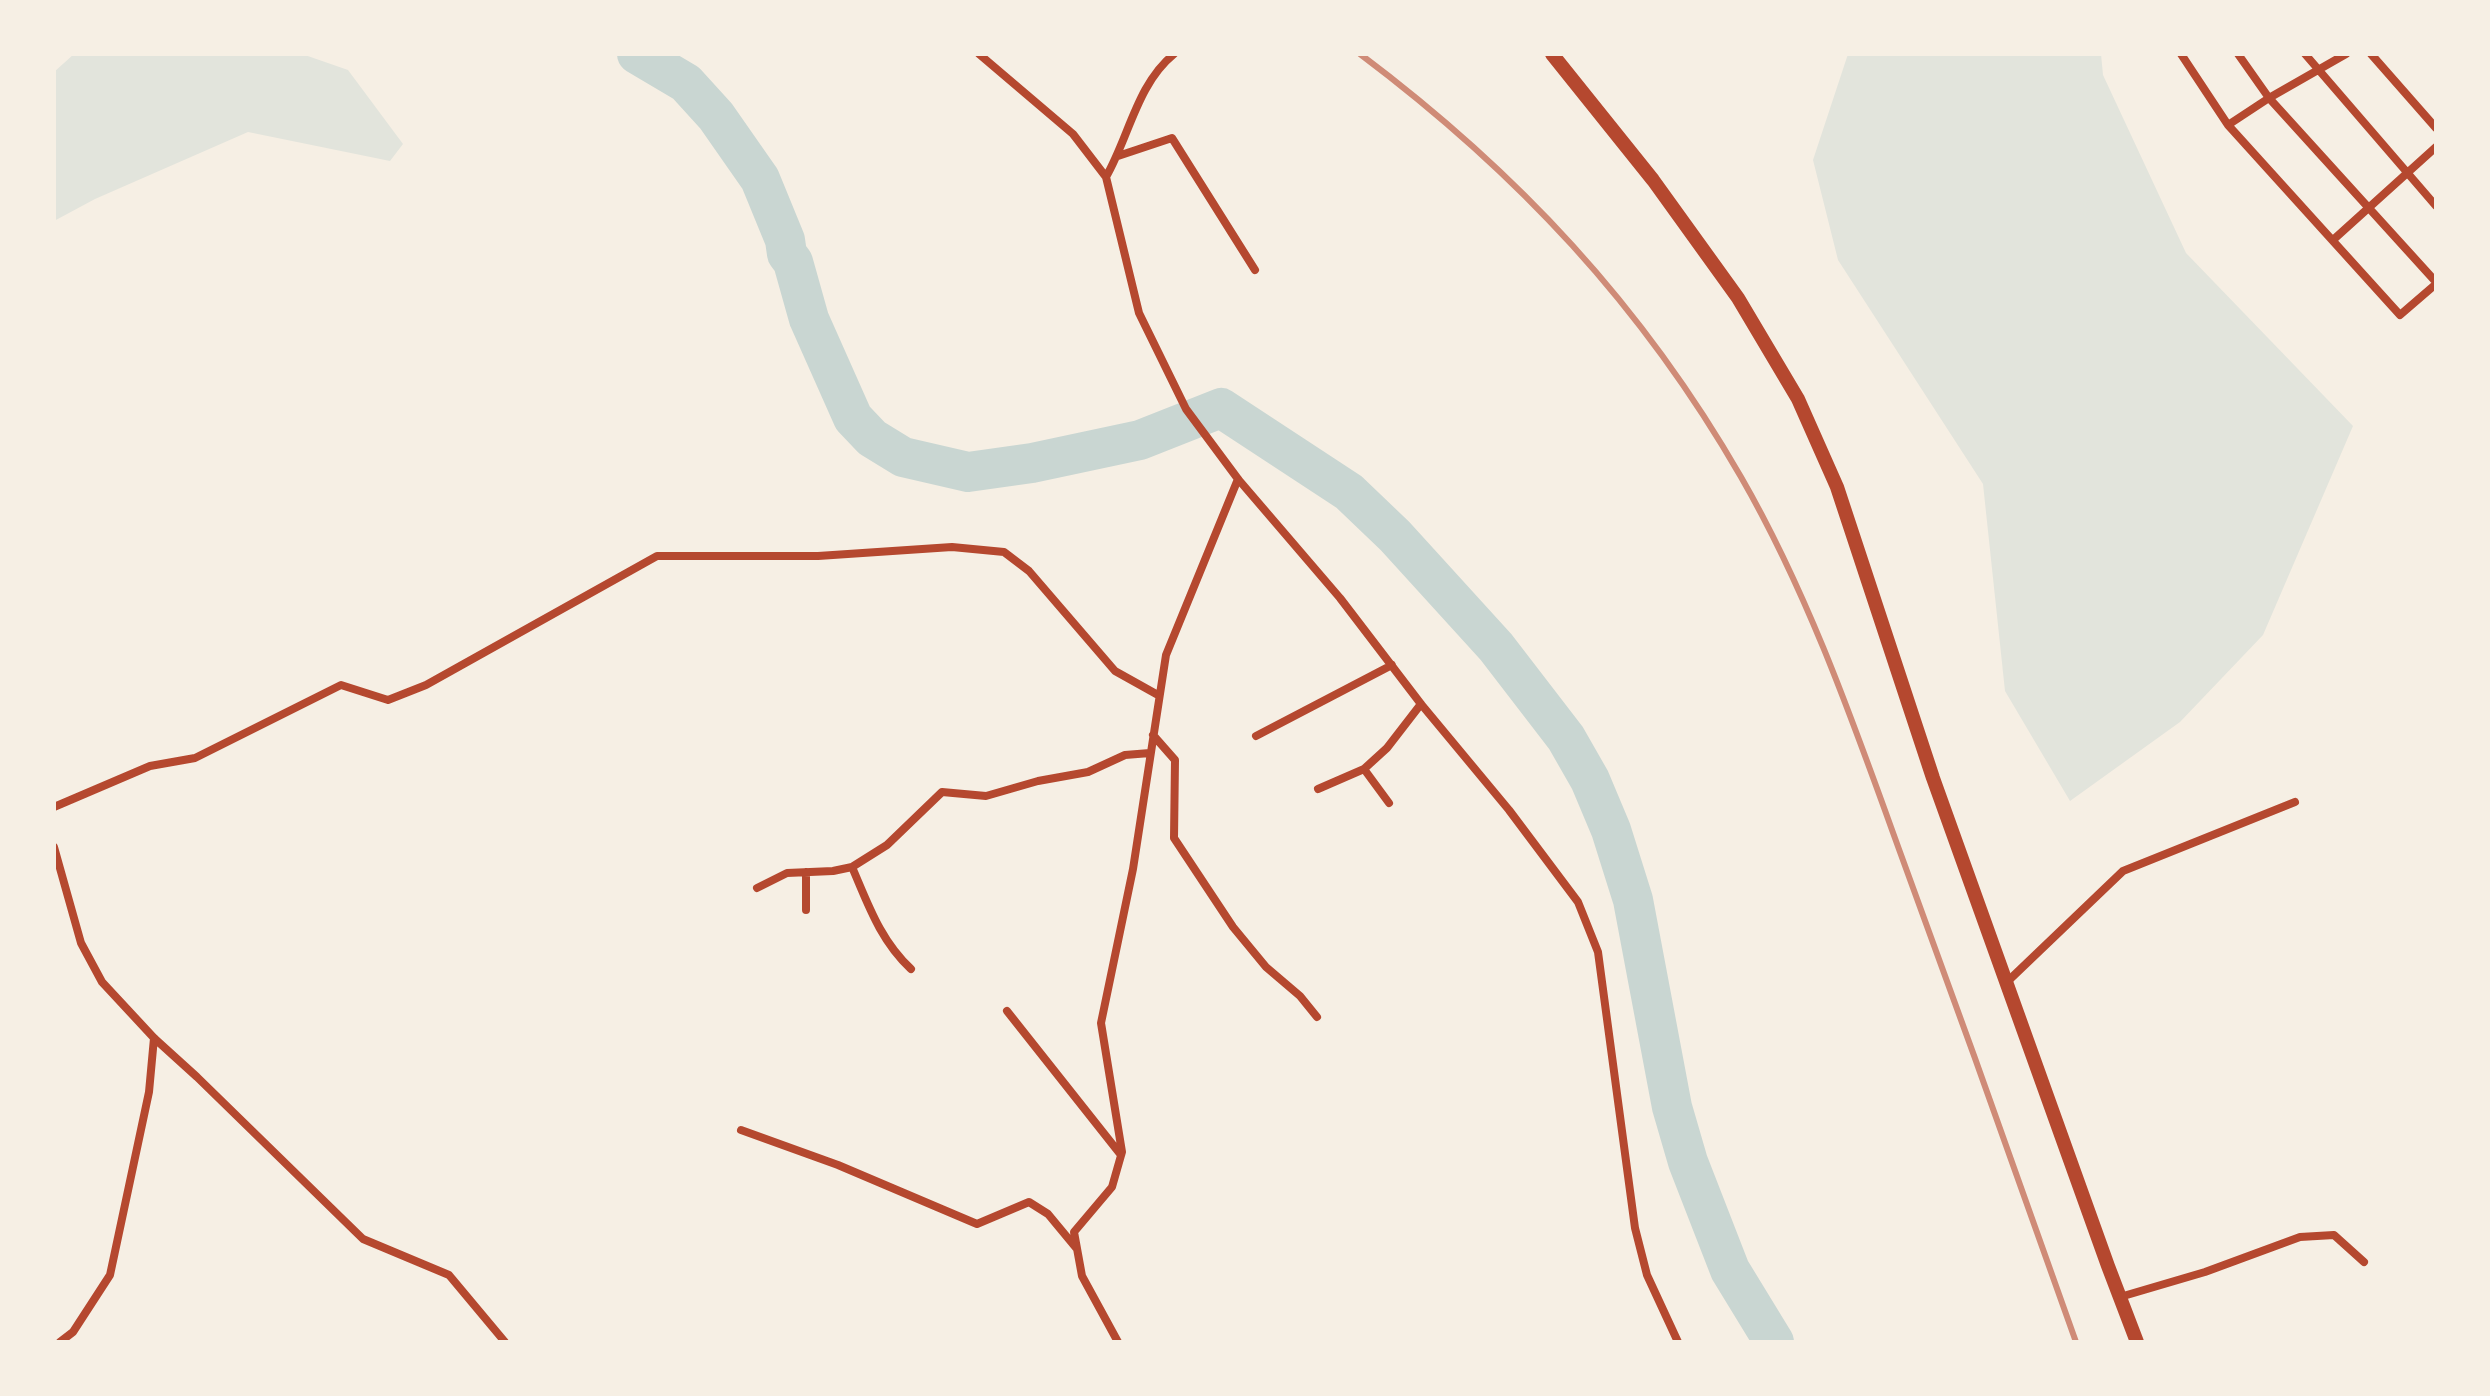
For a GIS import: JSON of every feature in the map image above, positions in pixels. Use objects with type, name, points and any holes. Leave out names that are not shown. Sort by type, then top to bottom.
[{"type":"main road","points":[[1552,54],[1653,180],[1738,298],[1798,399],[1837,487],[1933,778],[2137,1342]]},
{"type":"street","points":[[979,54],[1073,134],[1106,177],[1139,313],[1186,409],[1238,479],[1340,598],[1421,704],[1509,810],[1578,902],[1598,952],[1635,1228],[1647,1275],[1678,1342]]},
{"type":"street","points":[[1106,177],[1148,85],[1160,65],[1174,54]]},
{"type":"street","points":[[2181,54],[2228,125],[2400,315],[2436,283],[2269,98],[2238,54]]},
{"type":"street","points":[[2305,54],[2436,206]]},
{"type":"street","points":[[2228,125],[2346,54]]},
{"type":"street","points":[[2371,54],[2436,128]]},
{"type":"street","points":[[1118,156],[1172,138],[1255,270]]},
{"type":"street","points":[[2333,240],[2436,147]]},
{"type":"street","points":[[1118,1342],[1082,1276],[1074,1232],[1112,1187],[1121,1155],[1101,1023],[1133,869],[1166,655],[1238,479]]},
{"type":"street","points":[[54,807],[150,766],[195,758],[341,685],[388,700],[426,685],[657,556],[818,556],[952,547],[1004,552],[1029,571],[1115,671],[1158,695]]},
{"type":"street","points":[[1256,736],[1392,665]]},
{"type":"street","points":[[1318,789],[1364,769],[1387,748],[1421,704]]},
{"type":"street","points":[[1153,735],[1175,760],[1174,838],[1233,927],[1266,967],[1300,996],[1317,1017]]},
{"type":"street","points":[[757,888],[787,873],[852,867],[887,845],[942,792],[986,796],[1038,781],[1088,772],[1125,755],[1150,753]]},
{"type":"street","points":[[1364,769],[1389,803]]},
{"type":"street","points":[[2007,982],[2123,871],[2295,802]]},
{"type":"street","points":[[54,847],[81,943],[102,982],[154,1038],[363,1239],[449,1275],[505,1342]]},
{"type":"street","points":[[852,867],[881,933],[895,954],[911,969]]},
{"type":"street","points":[[806,872],[806,910]]},
{"type":"street","points":[[1007,1011],[1121,1155]]},
{"type":"street","points":[[60,1342],[73,1332],[110,1275],[149,1092],[154,1038]]},
{"type":"street","points":[[741,1130],[838,1165],[977,1224],[1029,1202],[1048,1214],[1077,1250]]},
{"type":"street","points":[[2120,1297],[2205,1272],[2300,1237],[2334,1235],[2364,1262]]},
{"type":"shaded area","points":[[74,54],[302,54],[348,70],[403,144],[390,161],[248,132],[95,199],[54,221],[54,72]]},
{"type":"shaded area","points":[[1848,54],[2101,54],[2103,75],[2186,253],[2353,426],[2263,635],[2180,722],[2070,801],[2005,691],[1983,484],[1838,260],[1813,160]]},
{"type":"waterway","points":[[637,54],[686,83],[716,116],[760,179],[785,240],[787,254],[793,262],[809,319],[853,418],[872,438],[903,457],[968,472],[1032,463],[1140,440],[1221,408],[1349,492],[1395,536],[1496,647],[1566,738],[1590,780],[1611,830],[1633,900],[1672,1107],[1688,1162],[1730,1270],[1774,1342]]},
{"type":"railway","points":[[1360,54],[1472,146],[1572,245],[1662,355],[1741,477],[1788,568],[1847,709],[2076,1342]]}]
